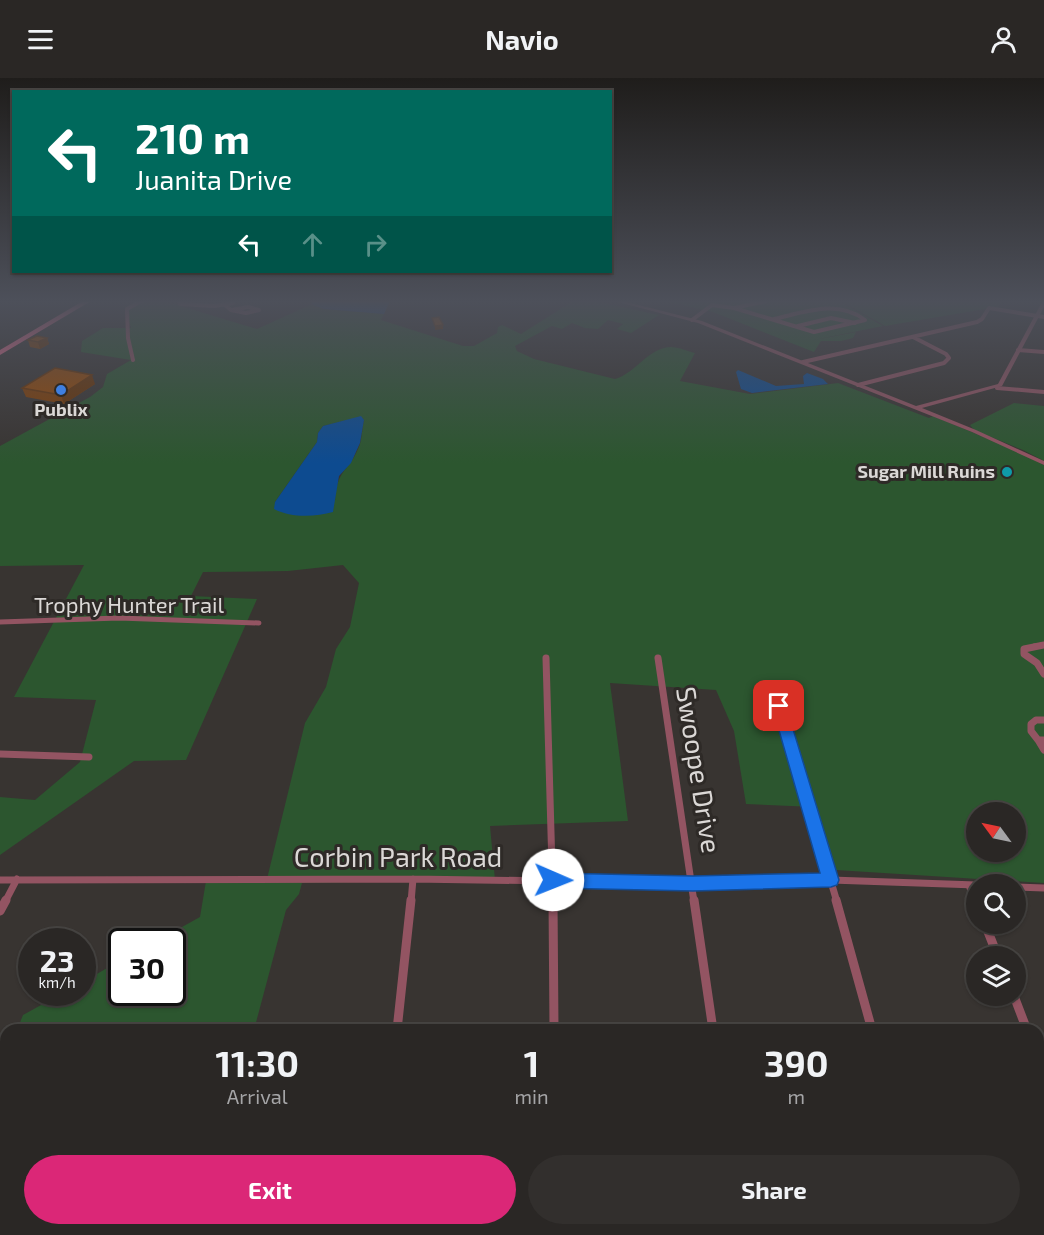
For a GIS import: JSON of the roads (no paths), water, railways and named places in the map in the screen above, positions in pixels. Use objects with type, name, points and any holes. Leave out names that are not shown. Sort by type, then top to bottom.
[{"type":"street","points":[[132,355],[133,360]]},
{"type":"street","points":[[784,355],[1016,449],[1044,463]]},
{"type":"street","points":[[803,362],[834,355]]},
{"type":"street","points":[[858,385],[944,363],[949,358],[947,355]]},
{"type":"street","points":[[997,388],[1015,355]]},
{"type":"street","points":[[915,408],[997,388],[1044,392]]},
{"type":"street","name":"Trophy Hunter Trail","points":[[0,621],[119,618],[259,623]]},
{"type":"street","points":[[1044,645],[1027,647],[1024,650],[1024,654],[1041,663],[1044,674]]},
{"type":"street","points":[[546,658],[553,880],[554,1024]]},
{"type":"street","name":"Swoope Drive","points":[[658,658],[712,1024]]},
{"type":"street","points":[[779,706],[831,880],[870,1024]]},
{"type":"street","points":[[1044,720],[1036,720],[1031,724],[1031,731],[1041,740],[1044,750]]},
{"type":"street","points":[[0,754],[89,757]]},
{"type":"street","points":[[0,911],[17,879]]},
{"type":"street","points":[[398,1024],[413,879]]},
{"type":"street","name":"Corbin Park Road","points":[[0,880],[413,879],[693,883],[831,880],[966,885]]},
{"type":"street","points":[[1026,887],[1044,888]]},
{"type":"street","points":[[1018,1006],[1025,1024]]},
{"type":"water","points":[[738,370],[776,386],[804,384],[803,376],[807,373],[823,379],[828,384],[752,393],[741,389],[736,372]]},
{"type":"water","points":[[361,416],[364,420],[360,443],[351,463],[339,476],[333,512],[303,516],[274,509],[275,502],[317,442],[318,433],[323,426]]},
{"type":"place","name":"Publix","points":[[61,390]]},
{"type":"place","name":"Sugar Mill Ruins","points":[[1007,472]]}]
